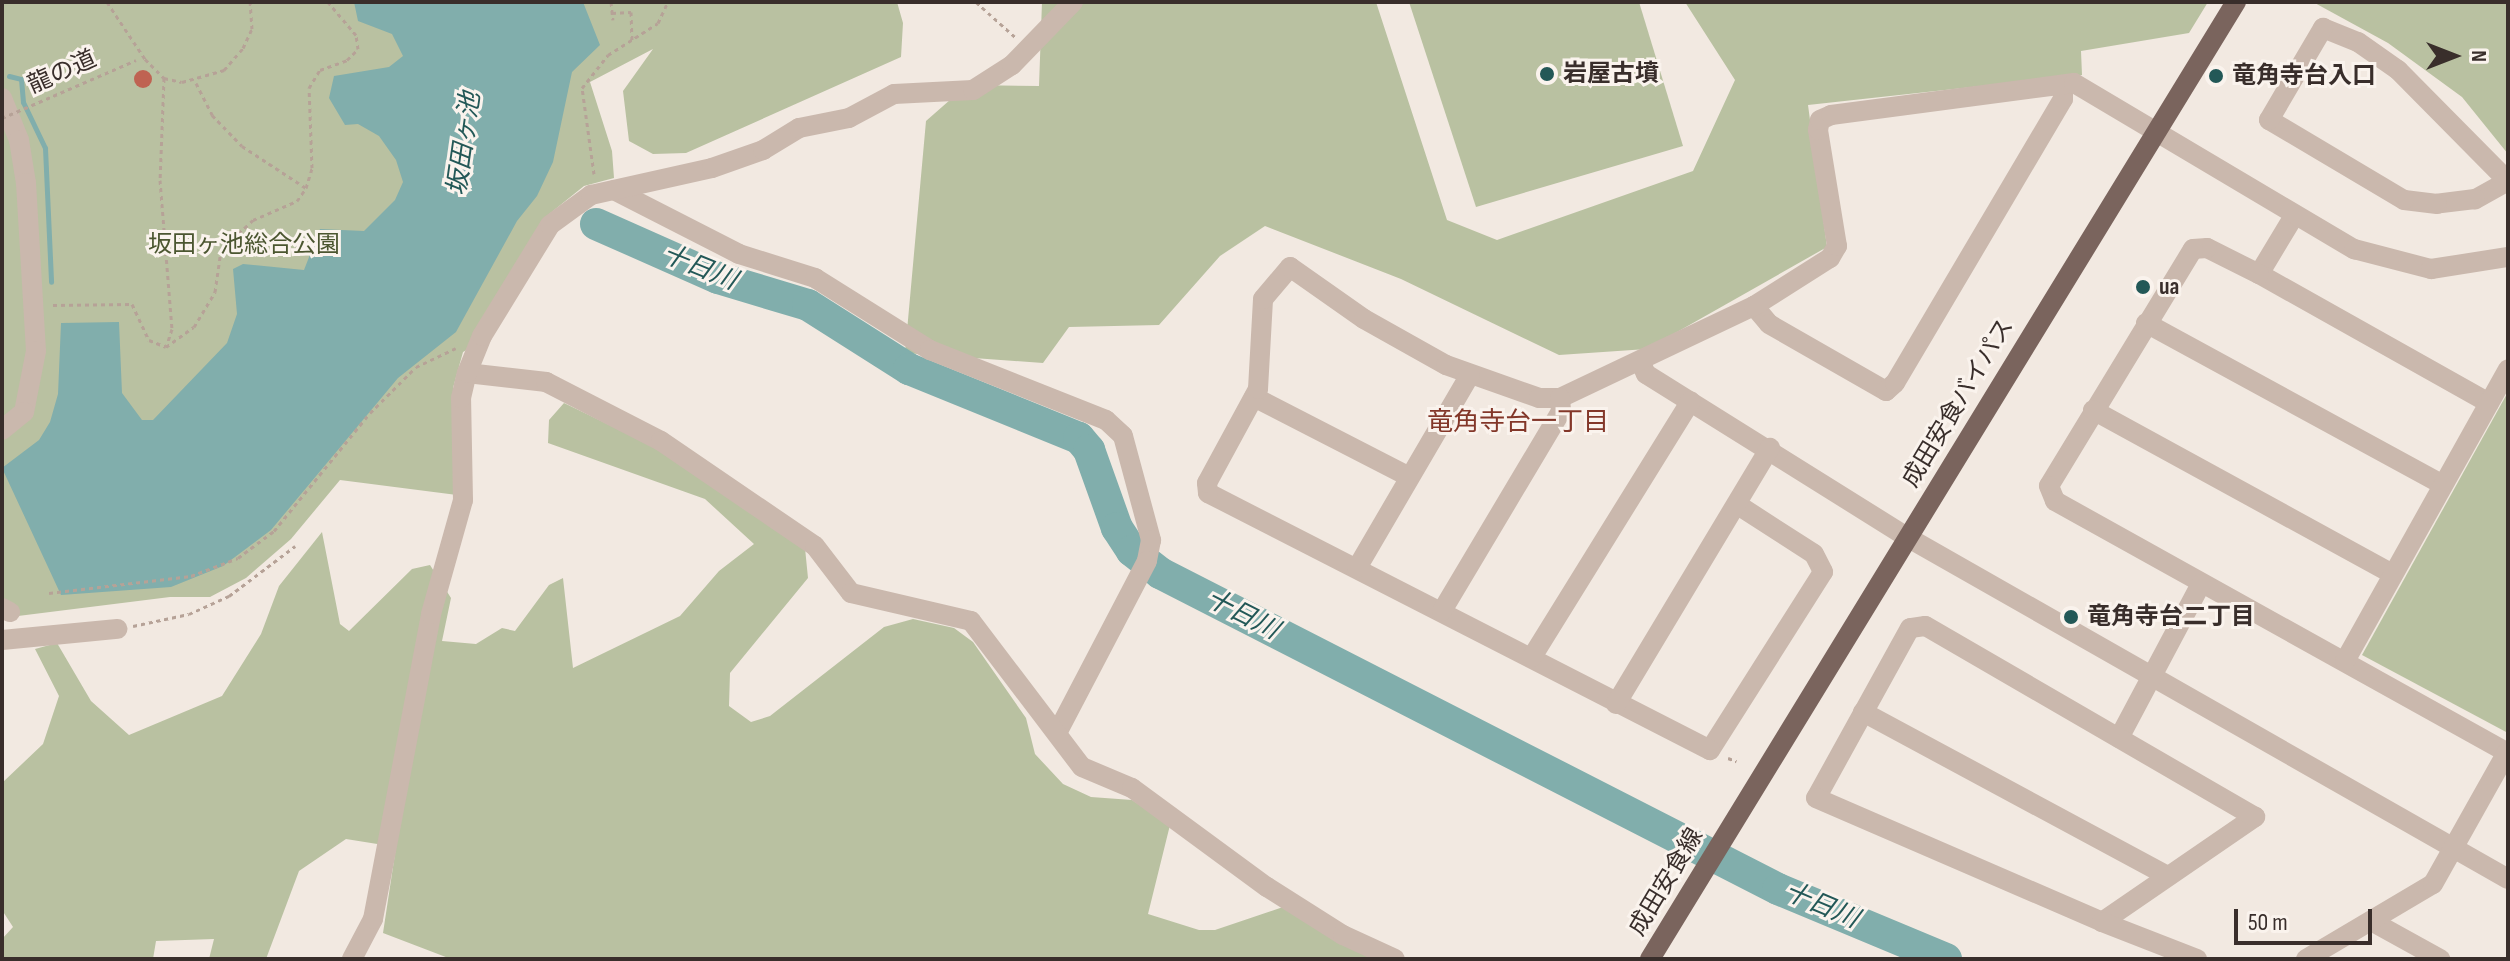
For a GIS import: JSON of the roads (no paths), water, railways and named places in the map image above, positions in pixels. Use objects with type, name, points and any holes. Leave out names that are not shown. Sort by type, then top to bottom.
[{"type":"main road","name":"成田安食バイパス","points":[[1727,832],[2236,2]]},
{"type":"main road","name":"成田安食線","points":[[1650,959],[1727,832]]},
{"type":"street","points":[[352,959],[373,919],[425,642],[463,500],[461,398],[467,373],[482,336],[550,225],[606,192],[712,168],[763,150],[799,128],[849,118],[894,94],[973,90],[1028,49],[1073,2]]},
{"type":"street","points":[[2323,28],[2358,42],[2398,70],[2508,181],[2475,199],[2437,204],[2404,200],[2269,120],[2323,28]]},
{"type":"street","points":[[1754,306],[1769,324],[1886,391],[1895,383],[2063,99],[2063,85]]},
{"type":"street","points":[[1738,505],[1822,560],[1820,583],[1710,750],[1208,493],[1207,483],[1254,397],[1263,299],[1290,267],[1364,319],[1470,375],[1539,398],[1560,398],[1580,385],[1641,363],[1754,306],[1819,266],[1837,246],[1820,120],[1845,112],[2063,85],[2085,86],[2294,216],[2354,249],[2413,268],[2462,267],[2508,257]]},
{"type":"street","points":[[2,98],[19,140],[35,305],[30,393],[24,412],[2,430]]},
{"type":"street","points":[[606,192],[739,254],[815,278],[930,350],[1106,420],[1123,436],[1151,540],[1147,561],[1057,733]]},
{"type":"street","points":[[2259,274],[2294,216]]},
{"type":"street","points":[[2306,959],[2433,884],[2507,752],[2055,501],[2049,486],[2193,249],[2207,248],[2259,274],[2489,403]]},
{"type":"street","points":[[2146,323],[2443,485]]},
{"type":"street","points":[[1641,363],[1646,374],[1770,448],[1907,537],[2148,678],[2508,879]]},
{"type":"street","points":[[2345,661],[2508,369]]},
{"type":"street","points":[[467,373],[546,382],[661,441],[815,546],[851,593],[971,621],[1082,767],[1132,788],[1267,887],[1343,935],[1395,959]]},
{"type":"street","points":[[1357,568],[1408,476],[1470,375]]},
{"type":"street","points":[[1254,397],[1408,476]]},
{"type":"street","points":[[1442,611],[1561,411],[1560,398]]},
{"type":"street","points":[[1532,657],[1691,401]]},
{"type":"street","points":[[2093,410],[2393,574]]},
{"type":"street","points":[[1616,704],[1770,448]]},
{"type":"street","points":[[2119,738],[2148,678],[2201,584]]},
{"type":"street","points":[[2102,922],[2255,817],[1925,626],[1910,628],[1816,798],[2102,922],[2197,959]]},
{"type":"street","points":[[2,640],[117,629]]},
{"type":"street","points":[[1863,712],[2168,876]]},
{"type":"street","points":[[2373,922],[2440,959]]},
{"type":"water","name":"坂田ヶ池","points":[[354,2],[583,2],[600,45],[572,72],[553,162],[537,196],[517,221],[456,332],[398,378],[271,530],[223,566],[171,587],[61,595],[2,468],[39,440],[50,422],[58,394],[61,323],[119,322],[122,393],[142,420],[153,420],[227,343],[237,314],[233,269],[243,264],[304,270],[320,229],[364,231],[395,200],[403,182],[396,160],[379,136],[358,124],[345,125],[329,98],[334,76],[389,67],[403,56],[392,34],[358,21]]},
{"type":"waterway","points":[[9,76],[21,79],[23,102],[45,148],[51,282]]},
{"type":"waterway","name":"十日川","points":[[596,224],[718,278],[808,305],[909,369],[1079,438],[1089,450],[1117,528],[1132,551],[1160,573],[1778,889],[1946,959]]},
{"type":"place","name":"岩屋古墳","points":[[1547,74]]},
{"type":"place","name":"竜角寺台入口","points":[[2216,76]]},
{"type":"place","name":"ua","points":[[2143,287]]},
{"type":"place","name":"竜角寺台二丁目","points":[[2071,617]]},
{"type":"district","name":"竜角寺台一丁目","points":[[1518,423]]},
{"type":"park label","name":"坂田ヶ池総合公園","points":[[244,245]]}]
